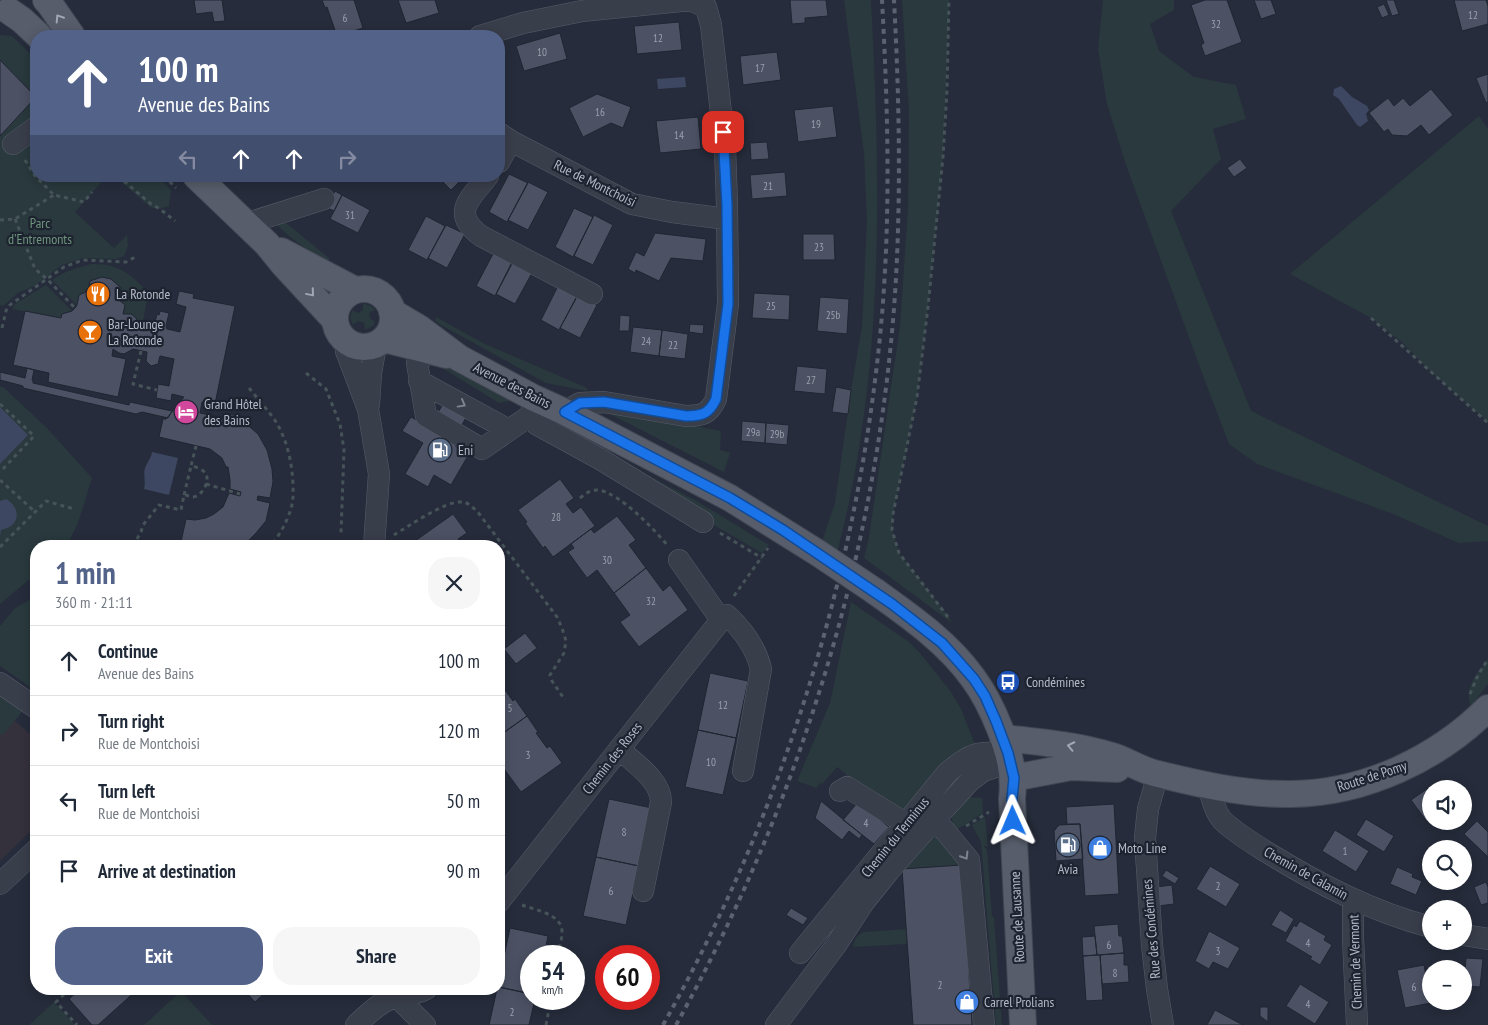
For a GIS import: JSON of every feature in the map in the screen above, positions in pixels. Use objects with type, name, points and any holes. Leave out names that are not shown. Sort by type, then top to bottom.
[{"type":"main road","points":[[46,0],[68,30]]},
{"type":"main road","points":[[13,7],[22,20],[33,30]]},
{"type":"main road","points":[[202,182],[267,244],[335,320]]},
{"type":"main road","points":[[267,244],[355,290],[371,290],[379,293],[390,304],[392,312],[392,326],[380,342]]},
{"type":"main road","points":[[355,290],[346,295],[336,311],[337,329],[341,337],[348,342],[366,347],[380,342],[459,358]]},
{"type":"main road","points":[[392,312],[418,328],[459,358]]},
{"type":"main road","name":"Avenue des Bains","points":[[459,358],[532,407],[565,412],[730,498],[876,592]]},
{"type":"main road","name":"Route de Lausanne","points":[[876,592],[942,643],[966,669],[985,696],[1009,758],[1023,1025]]},
{"type":"main road","name":"Route de Pomy","points":[[1009,758],[1071,767],[1154,773],[1251,792],[1292,794],[1328,791],[1386,775],[1432,752],[1455,737],[1488,708]]},
{"type":"main road","name":"Route de Pomy","points":[[1009,758],[1066,745],[1112,756],[1154,773]]},
{"type":"street","points":[[500,30],[523,23],[592,9],[681,1],[692,1],[706,7],[712,25],[724,148],[728,304],[716,399],[706,413],[696,416],[686,416],[604,402],[580,403],[565,412]]},
{"type":"street","points":[[13,144],[30,131]]},
{"type":"street","name":"Rue de Montchoisi","points":[[505,137],[632,204],[727,220]]},
{"type":"street","points":[[484,182],[466,206],[464,213],[469,226],[481,236],[592,294]]},
{"type":"street","points":[[246,224],[324,199]]},
{"type":"street","points":[[348,342],[346,351],[368,409],[379,474],[380,540]]},
{"type":"street","points":[[368,409],[371,373],[380,342]]},
{"type":"street","points":[[429,351],[417,363],[426,416],[482,449],[509,430],[532,407]]},
{"type":"street","points":[[419,380],[509,430]]},
{"type":"street","points":[[532,407],[536,424],[600,459],[703,522]]},
{"type":"street","points":[[679,560],[724,617],[741,629],[759,659],[762,669],[743,771]]},
{"type":"street","name":"Chemin des Roses","points":[[505,894],[724,617]]},
{"type":"street","points":[[0,683],[30,704]]},
{"type":"street","points":[[619,749],[656,783],[661,796],[643,892]]},
{"type":"street","name":"Chemin du Terminus","points":[[800,953],[937,784],[958,763],[986,752],[1009,758]]},
{"type":"street","points":[[776,1025],[888,871],[970,781],[983,771],[1009,758]]},
{"type":"street","name":"Rue des Condémines","points":[[1154,773],[1144,838],[1152,945],[1163,1025]]},
{"type":"street","name":"Chemin de Calamin","points":[[1208,784],[1213,803],[1221,819],[1233,829],[1283,862],[1353,899],[1422,925]]},
{"type":"street","points":[[840,791],[848,787],[905,823]]},
{"type":"street","points":[[935,819],[969,860],[984,1025]]},
{"type":"street","points":[[0,884],[30,856]]},
{"type":"street","name":"Chemin de Vermont","points":[[1353,899],[1352,938],[1357,1025]]},
{"type":"street","points":[[1472,936],[1488,938]]},
{"type":"street","points":[[356,1025],[392,995]]},
{"type":"street","points":[[396,995],[425,1025]]},
{"type":"path","points":[[949,0],[943,156],[928,307],[917,397],[893,514],[892,530],[899,554],[949,619]]},
{"type":"path","points":[[13,144],[30,169]]},
{"type":"path","points":[[41,182],[54,195],[84,202],[92,192]]},
{"type":"path","points":[[125,182],[175,221]]},
{"type":"path","points":[[0,220],[15,219],[54,195]]},
{"type":"path","points":[[15,219],[35,269],[75,308]]},
{"type":"path","points":[[2,328],[7,307],[20,296],[36,288],[64,267],[83,260],[126,262],[137,256]]},
{"type":"path","points":[[1371,318],[1488,423]]},
{"type":"path","points":[[141,351],[132,384],[157,390]]},
{"type":"path","points":[[306,373],[326,389],[340,424],[344,450],[341,533]]},
{"type":"path","points":[[249,388],[276,422],[286,444],[292,469],[293,498],[288,515],[276,540]]},
{"type":"path","points":[[0,404],[34,436],[0,472]]},
{"type":"path","points":[[136,540],[143,524],[159,506],[181,510],[196,446]]},
{"type":"path","points":[[184,495],[193,497],[198,495],[206,484],[206,474],[202,469],[192,466]]},
{"type":"path","points":[[0,480],[34,512]]},
{"type":"path","points":[[206,484],[240,494]]},
{"type":"path","points":[[580,498],[590,491],[607,492],[630,508],[656,531],[679,560]]},
{"type":"path","points":[[0,547],[46,501],[74,509]]},
{"type":"path","points":[[384,540],[443,506],[462,501],[470,505],[477,512],[498,540]]},
{"type":"path","points":[[703,522],[763,557],[730,602],[724,617]]},
{"type":"path","points":[[505,549],[557,617],[566,641],[564,653],[550,675],[565,700]]},
{"type":"path","points":[[968,825],[989,812]]},
{"type":"path","points":[[505,900],[547,914],[558,920],[562,931],[559,945]]},
{"type":"path","points":[[64,995],[56,1002],[77,1025]]},
{"type":"path","points":[[546,1025],[548,1010]]},
{"type":"shaded area","points":[[0,708],[30,734],[30,832],[0,861]]},
{"type":"green space","points":[[844,0],[871,0],[877,142],[877,213],[871,354],[863,424],[851,494],[834,564],[818,553],[835,503],[862,327],[867,221],[864,153]]},
{"type":"green space","points":[[902,0],[949,0],[949,12],[943,157],[928,307],[917,397],[893,514],[892,530],[899,553],[952,623],[864,558],[869,537],[900,326],[908,210],[909,111]]},
{"type":"green space","points":[[1103,0],[1174,0],[1174,10],[1150,24],[1159,51],[1194,77],[1236,85],[1246,119],[1213,129],[1221,159],[1171,211],[1251,411],[1488,526],[1488,541],[1459,543],[1393,514],[1257,464],[1229,444],[1126,165],[1107,104],[1098,49]]},
{"type":"green space","name":"Parc d’Entremonts","points":[[0,35],[12,36],[30,53],[30,182],[102,182],[75,212],[114,248],[127,235],[128,246],[124,256],[116,259],[83,258],[62,265],[34,286],[18,293],[3,306],[0,305]]},
{"type":"green space","points":[[1479,116],[1488,129],[1488,422],[1430,371],[1402,342],[1371,318],[1290,274]]},
{"type":"green space","points":[[122,182],[163,182],[171,190],[169,206],[160,209],[150,207]]},
{"type":"green space","points":[[280,218],[329,258],[329,261],[308,250],[278,226]]},
{"type":"green space","points":[[91,264],[109,265],[123,271],[136,280],[148,293],[143,323],[138,322],[132,315],[123,314],[125,305],[118,299],[102,277],[90,281],[88,291],[79,295],[77,305],[52,280],[66,272]]},
{"type":"green space","points":[[46,285],[72,311],[62,314],[61,318],[12,309],[15,304]]},
{"type":"green space","points":[[363,303],[375,310],[369,313],[370,318],[375,322],[373,326],[365,330],[364,323],[358,321],[353,325],[350,318],[352,310],[358,313],[363,310]]},
{"type":"green space","points":[[436,317],[483,343],[587,388],[587,391],[546,383],[441,325],[435,321]]},
{"type":"green space","points":[[448,366],[510,399],[509,401],[499,403],[444,369],[444,367]]},
{"type":"green space","points":[[0,387],[3,387],[47,428],[92,478],[78,522],[69,540],[30,540],[30,579],[0,604]]},
{"type":"green space","points":[[607,408],[721,431],[720,450],[730,453],[724,472],[604,411]]},
{"type":"green space","points":[[567,433],[695,500],[769,545],[762,553],[705,520]]},
{"type":"green space","points":[[30,600],[30,687],[0,666],[0,626],[14,609]]},
{"type":"green space","points":[[851,602],[909,642],[920,653],[951,692],[961,709],[976,747],[906,809],[900,811],[889,808],[837,767],[816,788],[797,781],[830,703]]},
{"type":"green space","points":[[1488,659],[1488,684],[1471,706],[1469,699],[1470,687]]},
{"type":"green space","points":[[0,690],[26,707],[3,735],[0,734]]},
{"type":"green space","points":[[969,797],[982,798],[983,813],[955,831],[951,816]]},
{"type":"green space","points":[[985,817],[988,846],[984,846],[987,850],[992,916],[994,917],[1002,1025],[996,1025],[981,842],[972,825]]},
{"type":"green space","points":[[933,837],[939,837],[962,865],[902,869]]},
{"type":"green space","points":[[906,929],[907,944],[853,947],[856,938],[864,932]]},
{"type":"green space","points":[[177,995],[185,995],[212,1025],[144,1025]]},
{"type":"green space","points":[[54,1002],[75,1025],[29,1025]]},
{"type":"water","points":[[685,77],[686,87],[658,89],[657,79]]},
{"type":"water","points":[[1341,86],[1352,97],[1367,106],[1369,110],[1366,114],[1368,121],[1360,127],[1339,99],[1333,95],[1334,89]]},
{"type":"water","points":[[0,407],[28,435],[0,464]]},
{"type":"water","points":[[152,452],[178,458],[169,495],[144,489],[145,468]]},
{"type":"water","points":[[6,499],[15,507],[17,517],[12,525],[1,530],[0,536],[0,501]]},
{"type":"building","points":[[194,0],[222,0],[225,21],[214,22],[212,12],[196,14]]},
{"type":"building","points":[[322,0],[354,0],[363,28],[356,30],[335,30],[327,7],[325,8]]},
{"type":"building","points":[[398,0],[435,0],[439,13],[406,23]]},
{"type":"building","points":[[790,0],[826,0],[828,16],[805,18],[805,23],[792,24]]},
{"type":"building","points":[[1205,0],[1227,0],[1242,42],[1205,56],[1201,45],[1204,43],[1191,5]]},
{"type":"building","points":[[1254,0],[1271,0],[1276,14],[1261,19]]},
{"type":"building","points":[[1386,0],[1394,0],[1399,14],[1392,16]]},
{"type":"building","points":[[1454,0],[1486,0],[1488,24],[1462,31]]},
{"type":"building","points":[[1384,4],[1389,15],[1382,18],[1377,7]]},
{"type":"building","points":[[679,22],[682,50],[637,54],[634,26]]},
{"type":"building","points":[[560,33],[567,59],[524,71],[516,46]]},
{"type":"building","points":[[777,52],[781,80],[743,85],[740,56]]},
{"type":"building","points":[[0,60],[30,91],[30,104],[0,136]]},
{"type":"building","points":[[1488,74],[1488,102],[1486,103],[1476,78]]},
{"type":"building","points":[[1431,89],[1453,115],[1429,135],[1421,125],[1407,136],[1392,135],[1388,129],[1384,132],[1369,113],[1388,98],[1394,106],[1403,98],[1410,106]]},
{"type":"building","points":[[597,94],[631,107],[623,128],[611,123],[583,137],[569,108]]},
{"type":"building","points":[[833,106],[837,137],[798,142],[794,110]]},
{"type":"building","points":[[698,117],[701,149],[660,153],[656,121]]},
{"type":"building","points":[[767,142],[769,159],[751,160],[750,143]]},
{"type":"building","points":[[1240,159],[1247,168],[1234,177],[1227,168]]},
{"type":"building","points":[[785,172],[787,196],[752,199],[750,175]]},
{"type":"building","points":[[509,174],[528,183],[507,222],[489,212]]},
{"type":"building","points":[[443,182],[459,182],[451,190]]},
{"type":"building","points":[[528,182],[548,192],[528,230],[508,220]]},
{"type":"building","points":[[335,191],[342,195],[334,211],[326,207]]},
{"type":"building","points":[[342,195],[370,210],[358,233],[330,219]]},
{"type":"building","points":[[574,208],[593,217],[573,257],[555,247]]},
{"type":"building","points":[[594,215],[613,225],[593,265],[574,256]]},
{"type":"building","points":[[426,216],[445,226],[427,260],[408,250]]},
{"type":"building","points":[[446,225],[465,234],[447,268],[428,258]]},
{"type":"building","points":[[655,233],[706,239],[703,261],[671,258],[659,281],[636,270],[635,273],[628,269],[636,252],[644,256]]},
{"type":"building","points":[[803,234],[834,234],[835,260],[803,260]]},
{"type":"building","points":[[494,252],[513,262],[495,296],[476,286]]},
{"type":"building","points":[[513,260],[533,271],[515,304],[496,294]]},
{"type":"building","name":"Grand Hôtel des Bains","points":[[102,277],[111,279],[121,288],[118,299],[125,305],[123,314],[131,314],[138,322],[154,326],[157,314],[159,315],[160,311],[169,313],[167,329],[180,332],[186,307],[176,304],[179,291],[194,294],[193,298],[235,306],[215,404],[202,402],[200,413],[224,418],[225,413],[237,416],[258,434],[267,450],[273,482],[270,498],[258,496],[257,500],[270,503],[266,521],[249,540],[181,540],[186,519],[206,518],[223,507],[229,493],[240,496],[241,492],[230,489],[228,467],[226,467],[222,458],[210,449],[159,437],[163,419],[166,419],[184,397],[172,394],[171,401],[156,398],[158,384],[169,386],[174,359],[160,356],[158,364],[151,366],[146,361],[147,352],[133,349],[124,354],[113,349],[112,356],[126,359],[118,397],[48,382],[49,373],[13,365],[25,311],[61,318],[62,314],[75,308],[79,295],[88,291],[90,281]]},
{"type":"building","points":[[558,286],[577,296],[559,330],[541,320]]},
{"type":"building","points":[[754,293],[790,295],[789,320],[752,318]]},
{"type":"building","points":[[578,295],[597,305],[580,338],[560,328]]},
{"type":"building","points":[[820,297],[849,299],[847,334],[817,331]]},
{"type":"building","points":[[620,315],[630,316],[629,331],[619,331]]},
{"type":"building","points":[[690,324],[704,325],[703,334],[689,332]]},
{"type":"building","points":[[633,327],[662,330],[659,356],[630,352]]},
{"type":"building","points":[[662,330],[688,334],[685,359],[659,356]]},
{"type":"building","points":[[797,366],[827,369],[825,394],[794,391]]},
{"type":"building","points":[[27,368],[34,370],[33,383],[129,405],[130,402],[172,411],[168,418],[142,412],[136,414],[23,388],[23,386],[0,380],[0,372],[25,378]]},
{"type":"building","points":[[836,387],[851,390],[848,414],[832,412]]},
{"type":"building","points":[[450,392],[473,405],[453,441],[429,428]]},
{"type":"building","name":"Eni","points":[[411,417],[457,443],[455,446],[469,454],[451,485],[434,475],[428,487],[405,474],[423,443],[402,431]]},
{"type":"building","points":[[742,421],[766,423],[765,443],[741,441]]},
{"type":"building","points":[[766,423],[789,425],[787,445],[765,443]]},
{"type":"building","points":[[560,479],[574,498],[566,504],[573,513],[581,507],[595,526],[553,557],[545,546],[543,548],[518,510]]},
{"type":"building","points":[[453,514],[467,533],[459,540],[416,540]]},
{"type":"building","points":[[617,516],[636,540],[629,545],[646,568],[614,593],[597,570],[587,578],[568,552],[574,548],[571,544],[591,529],[594,533]]},
{"type":"building","points":[[646,568],[663,591],[670,585],[688,610],[639,647],[620,622],[630,615],[614,593]]},
{"type":"building","points":[[525,633],[537,648],[516,664],[505,648]]},
{"type":"building","points":[[710,673],[748,681],[736,738],[698,730]]},
{"type":"building","points":[[505,690],[513,701],[515,699],[527,716],[505,732]]},
{"type":"building","points":[[527,716],[547,748],[550,746],[562,763],[521,792],[505,770],[505,732]]},
{"type":"building","points":[[698,730],[736,738],[723,795],[685,787]]},
{"type":"building","points":[[1422,792],[1422,815],[1411,800]]},
{"type":"building","points":[[609,799],[652,808],[639,866],[596,857]]},
{"type":"building","points":[[821,801],[862,835],[859,839],[849,831],[842,840],[815,818]]},
{"type":"building","points":[[858,802],[889,827],[874,844],[843,820]]},
{"type":"building","points":[[1114,804],[1119,894],[1085,896],[1080,824],[1067,824],[1066,807]]},
{"type":"building","points":[[1366,819],[1394,836],[1384,852],[1356,835]]},
{"type":"building","points":[[1477,821],[1488,832],[1488,857],[1464,834],[1468,830],[1472,830],[1472,826]]},
{"type":"building","name":"Avia","points":[[1080,824],[1083,859],[1056,861],[1054,831],[1059,825]]},
{"type":"building","points":[[1335,830],[1369,851],[1356,872],[1322,851]]},
{"type":"building","points":[[596,857],[639,866],[626,925],[583,916]]},
{"type":"building","points":[[962,865],[972,1025],[913,1025],[902,869]]},
{"type":"building","points":[[1210,866],[1240,884],[1226,907],[1196,889]]},
{"type":"building","points":[[1397,867],[1413,874],[1412,877],[1422,881],[1416,895],[1390,884]]},
{"type":"building","points":[[1166,870],[1179,878],[1175,884],[1162,876]]},
{"type":"building","points":[[1486,882],[1488,887],[1488,903],[1481,905],[1474,887]]},
{"type":"building","points":[[1172,885],[1174,904],[1158,906],[1156,887]]},
{"type":"building","points":[[791,908],[808,918],[803,925],[786,915]]},
{"type":"building","points":[[1280,910],[1294,919],[1286,933],[1271,925]]},
{"type":"building","points":[[1300,921],[1326,936],[1324,940],[1332,945],[1320,965],[1310,959],[1312,957],[1285,941],[1294,925],[1296,927]]},
{"type":"building","points":[[1118,924],[1124,953],[1097,955],[1094,926]]},
{"type":"building","points":[[510,928],[548,936],[546,945],[520,945],[520,992],[505,988],[505,952]]},
{"type":"building","points":[[1209,931],[1240,948],[1228,969],[1213,962],[1209,969],[1195,961]]},
{"type":"building","points":[[1095,936],[1097,955],[1083,956],[1082,937]]},
{"type":"building","points":[[1124,953],[1124,965],[1128,965],[1129,982],[1102,984],[1100,955]]},
{"type":"building","points":[[1100,955],[1103,1000],[1086,1001],[1083,956]]},
{"type":"building","points":[[1466,958],[1483,959],[1480,987],[1472,986],[1472,960],[1466,960]]},
{"type":"building","points":[[1422,965],[1422,1005],[1405,1008],[1397,970]]},
{"type":"building","points":[[1300,984],[1329,1002],[1315,1024],[1286,1006]]},
{"type":"building","points":[[505,988],[520,992],[520,1010],[532,1010],[529,1025],[489,1025],[496,995],[505,995]]},
{"type":"building","points":[[73,995],[131,995],[98,1025],[92,1025],[69,999]]},
{"type":"building","points":[[249,995],[263,995],[255,1002]]},
{"type":"building","points":[[1260,1007],[1268,1007],[1268,1022],[1260,1016]]},
{"type":"building","points":[[1215,1010],[1243,1025],[1207,1025]]},
{"type":"railway","points":[[663,1025],[706,943],[745,860],[779,774],[809,687],[834,598],[854,508],[870,418],[884,285],[888,163],[882,0]]},
{"type":"railway","points":[[676,1025],[721,938],[762,848],[797,757],[828,664],[853,569],[873,473],[887,376],[896,278],[899,139],[894,0]]},
{"type":"place","name":"La Rotonde","points":[[98,294]]},
{"type":"place","name":"Bar-Lounge La Rotonde","points":[[90,332]]},
{"type":"place","name":"Grand Hôtel des Bains","points":[[186,412]]},
{"type":"place","name":"Eni","points":[[440,450]]},
{"type":"place","name":"Condémines","points":[[1008,682]]},
{"type":"place","name":"Avia","points":[[1068,845]]},
{"type":"place","name":"Moto Line","points":[[1100,848]]},
{"type":"place","name":"Carrel Prolians","points":[[967,1002]]},
{"type":"route","points":[[723,132],[727,205],[728,304],[716,399],[712,407],[706,413],[686,416],[604,402],[592,402],[580,403],[565,412],[730,498],[783,530],[892,604],[942,643],[966,669],[985,696],[1003,738],[1014,778],[1012,799],[1013,821]]}]
